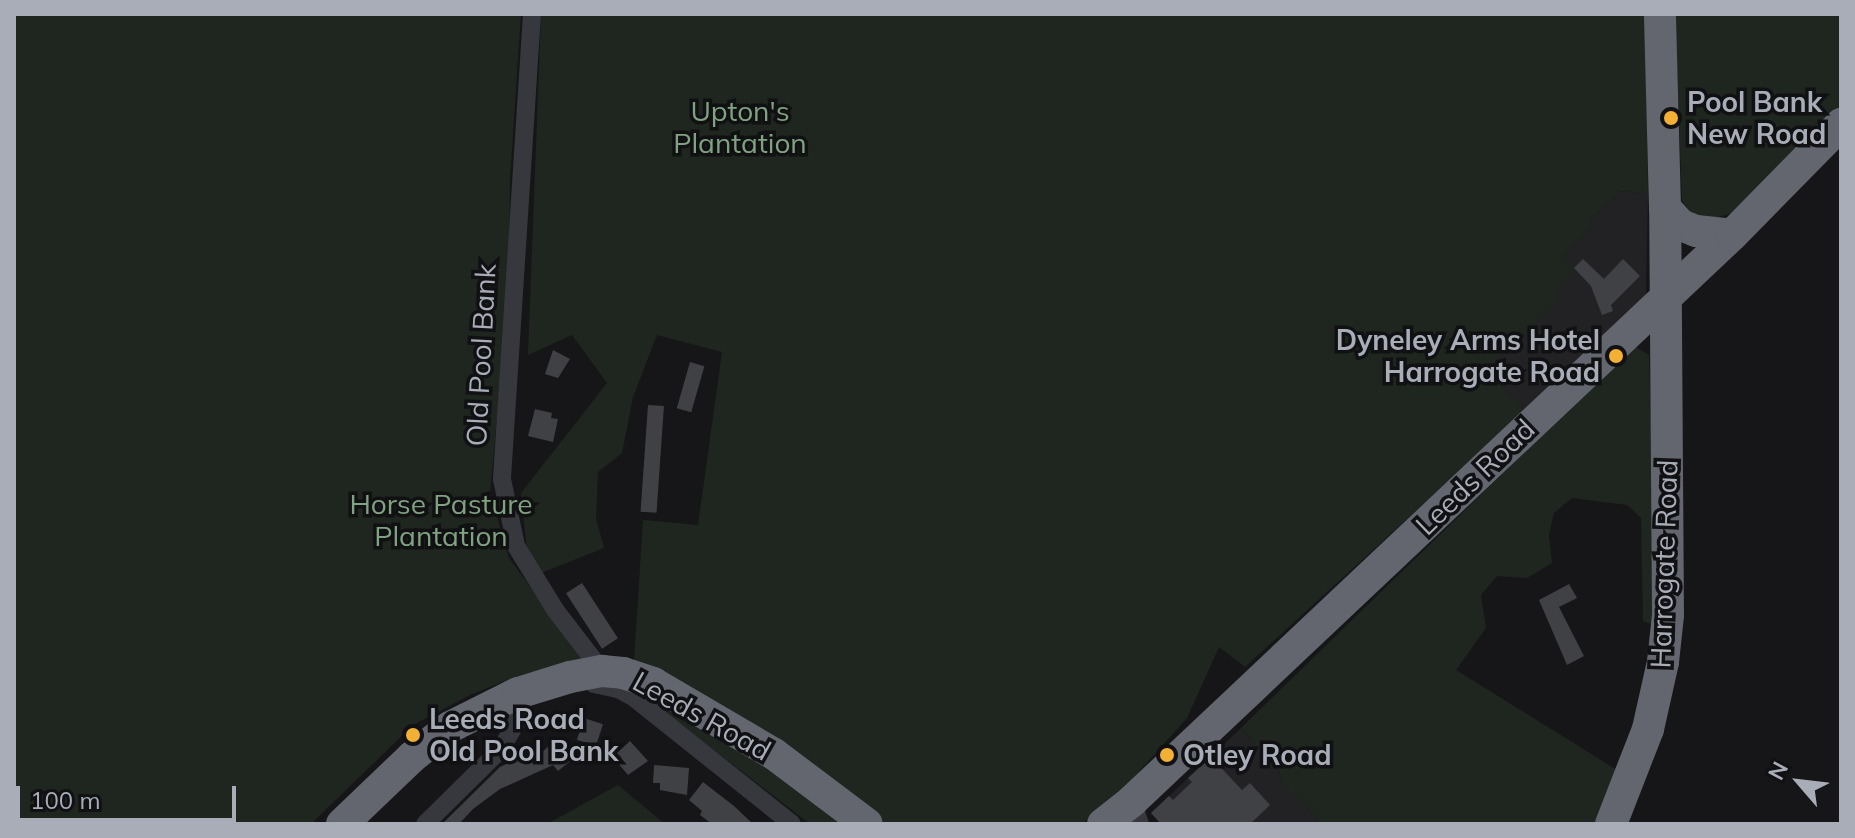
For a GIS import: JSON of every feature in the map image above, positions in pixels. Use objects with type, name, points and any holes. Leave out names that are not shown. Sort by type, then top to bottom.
[{"type":"highway","points":[[1660,14],[1666,296]]},
{"type":"highway","name":"Leeds Road","points":[[1103,824],[1136,812],[1732,235],[1841,124]]},
{"type":"highway","points":[[1665,208],[1681,225],[1696,231],[1732,235]]},
{"type":"highway","name":"Harrogate Road","points":[[1611,824],[1648,729],[1666,638],[1670,559],[1666,296]]},
{"type":"highway","name":"Leeds Road","points":[[342,824],[412,757],[450,727],[518,693],[602,671],[623,673],[653,683],[774,754],[867,824]]},
{"type":"street","name":"Old Pool Bank","points":[[532,14],[502,479],[516,546],[556,611],[602,671]]},
{"type":"street","points":[[570,677],[618,689],[633,697],[792,824]]},
{"type":"street","points":[[425,824],[501,749],[518,719],[518,693]]},
{"type":"shaded area","points":[[1620,191],[1648,193],[1646,295],[1525,411],[1486,371],[1560,299],[1554,294],[1562,256],[1594,226],[1589,221]]},
{"type":"shaded area","points":[[1241,728],[1279,771],[1283,785],[1323,824],[1161,824],[1151,813]]},
{"type":"green space","name":"Horse Pasture Plantation","points":[[14,14],[521,14],[510,179],[509,290],[490,493],[509,558],[583,659],[520,675],[470,695],[413,725],[311,824],[14,824]]},
{"type":"green space","name":"Upton's Plantation","points":[[541,14],[1645,14],[1648,193],[1620,191],[1590,220],[1594,226],[1562,256],[1576,270],[1555,293],[1561,299],[1486,371],[1525,411],[1245,667],[1219,647],[1187,718],[1113,801],[1081,824],[886,824],[691,689],[634,660],[643,520],[698,525],[722,352],[657,335],[633,397],[622,453],[598,472],[596,518],[604,548],[541,573],[527,551],[521,493],[607,383],[572,335],[528,355]]},
{"type":"green space","points":[[1675,14],[1841,14],[1841,109],[1732,213],[1709,220],[1694,216],[1682,201]]},
{"type":"green space","points":[[1634,346],[1649,355],[1657,626],[1643,621],[1641,518],[1627,505],[1572,498],[1554,513],[1549,535],[1552,563],[1527,578],[1497,576],[1481,595],[1486,628],[1456,670],[1622,773],[1600,824],[1323,824],[1283,785],[1279,771],[1241,728]]},
{"type":"green space","points":[[643,687],[852,824],[810,824],[639,692]]},
{"type":"green space","points":[[618,785],[665,824],[547,824]]},
{"type":"building","points":[[1583,259],[1604,279],[1623,259],[1640,276],[1611,305],[1613,311],[1602,315],[1591,286],[1574,268]]},
{"type":"building","points":[[553,350],[570,359],[558,378],[545,374]]},
{"type":"building","points":[[690,362],[704,366],[691,412],[677,408]]},
{"type":"building","points":[[648,405],[664,406],[656,513],[641,512]]},
{"type":"building","points":[[535,409],[552,413],[551,418],[558,419],[553,442],[528,436]]},
{"type":"building","points":[[582,583],[618,638],[602,649],[566,593]]},
{"type":"building","points":[[1569,584],[1577,598],[1559,607],[1584,656],[1567,665],[1539,600]]},
{"type":"building","points":[[584,718],[603,724],[596,746],[577,740]]},
{"type":"building","points":[[557,739],[574,758],[558,771],[553,765],[500,789],[459,824],[442,824],[500,767],[530,753],[533,760]]},
{"type":"building","points":[[630,741],[648,761],[628,775],[617,762],[622,758],[617,753]]},
{"type":"building","points":[[1211,757],[1242,790],[1250,783],[1270,805],[1250,824],[1161,824],[1151,813],[1169,796],[1173,800],[1192,782],[1188,778]]},
{"type":"building","points":[[654,765],[689,768],[687,795],[660,790],[660,783],[653,783]]},
{"type":"building","points":[[703,782],[753,824],[712,824],[700,815],[702,811],[689,800]]},
{"type":"place","name":"Pool Bank New Road","points":[[1671,118]]},
{"type":"place","name":"Dyneley Arms Hotel Harrogate Road","points":[[1616,356]]},
{"type":"place","name":"Leeds Road Old Pool Bank","points":[[413,735]]},
{"type":"place","name":"Otley Road","points":[[1167,755]]}]
